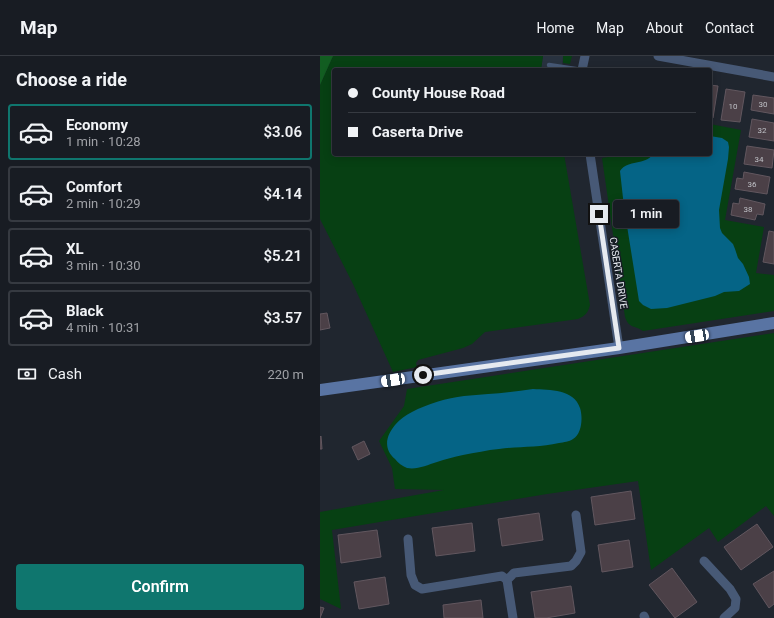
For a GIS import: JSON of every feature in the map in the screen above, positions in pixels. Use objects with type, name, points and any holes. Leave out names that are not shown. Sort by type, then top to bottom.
[{"type":"street","points":[[582,68],[585,56]]},
{"type":"street","points":[[658,56],[774,77]]},
{"type":"street","name":"CASERTA DRIVE","points":[[590,156],[619,348]]},
{"type":"street","points":[[320,390],[619,348],[774,323]]},
{"type":"street","points":[[507,580],[514,573],[571,566],[581,552],[576,515]]},
{"type":"street","points":[[408,539],[411,575],[415,585],[422,589],[502,576],[507,580],[513,618]]},
{"type":"street","points":[[704,561],[730,589],[736,599],[735,608],[724,618]]},
{"type":"lane","points":[[549,65],[569,68]]},
{"type":"shaded area","points":[[543,56],[563,56],[562,68],[541,68]]},
{"type":"green space","points":[[320,56],[333,56],[320,85]]},
{"type":"green space","points":[[333,56],[543,56],[541,68],[332,68],[332,156],[564,156],[590,305],[586,314],[578,319],[485,332],[472,344],[463,348],[418,360],[416,363],[417,367],[393,372],[353,284],[320,219],[320,85]]},
{"type":"green space","points":[[563,56],[572,56],[570,64],[563,63]]},
{"type":"green space","points":[[712,124],[741,130],[725,220],[764,227],[756,273],[774,275],[774,311],[643,331],[630,325],[625,317],[602,158],[614,156],[712,156]]},
{"type":"green space","points":[[774,333],[774,516],[766,506],[718,542],[709,528],[651,570],[638,481],[547,494],[332,530],[341,609],[320,599],[320,512],[444,490],[395,489],[392,468],[379,441],[404,406],[407,389]]},
{"type":"water","points":[[712,136],[722,138],[728,142],[728,159],[719,210],[720,228],[722,233],[733,244],[738,258],[743,264],[749,277],[750,284],[739,291],[724,292],[715,296],[667,308],[651,309],[639,301],[624,207],[620,171],[627,165],[650,158],[652,156],[712,156]]},
{"type":"water","points":[[533,389],[554,390],[573,397],[581,412],[580,429],[576,437],[568,441],[552,445],[494,449],[446,459],[422,467],[414,468],[407,468],[397,462],[387,446],[390,432],[394,426],[406,416],[424,406],[458,397]]},
{"type":"building","points":[[712,85],[718,86],[712,118]]},
{"type":"building","points":[[726,89],[745,92],[740,122],[721,120]]},
{"type":"building","points":[[753,95],[774,98],[774,114],[751,110]]},
{"type":"building","points":[[752,119],[774,123],[774,141],[749,137]]},
{"type":"building","points":[[747,146],[774,150],[772,168],[744,164]]},
{"type":"building","points":[[744,172],[770,177],[767,194],[735,189],[737,178],[743,179]]},
{"type":"building","points":[[740,198],[765,204],[763,215],[757,214],[755,220],[731,215],[733,203],[739,204]]},
{"type":"building","points":[[769,231],[774,232],[774,264],[763,262]]},
{"type":"building","points":[[327,313],[330,328],[320,330],[320,314]]},
{"type":"building","points":[[321,436],[322,449],[320,449],[320,437]]},
{"type":"building","points":[[364,441],[370,454],[358,460],[352,447]]},
{"type":"building","points":[[631,491],[635,519],[595,525],[591,497]]},
{"type":"building","points":[[539,513],[543,540],[502,546],[498,519]]},
{"type":"building","points":[[472,523],[475,551],[436,556],[432,528]]},
{"type":"building","points":[[757,524],[773,547],[741,570],[724,547]]},
{"type":"building","points":[[377,530],[381,557],[341,563],[338,535]]},
{"type":"building","points":[[629,540],[633,567],[602,572],[598,545]]},
{"type":"building","points":[[672,568],[697,602],[675,618],[649,585]]},
{"type":"building","points":[[774,571],[774,604],[769,608],[753,584]]},
{"type":"building","points":[[385,577],[389,604],[359,609],[354,582]]},
{"type":"building","points":[[571,586],[575,613],[546,618],[535,618],[531,592]]},
{"type":"building","points":[[481,600],[483,618],[444,618],[443,605]]},
{"type":"building","points":[[320,607],[324,608],[320,618]]},
{"type":"route","points":[[423,375],[619,348],[599,214]]}]
